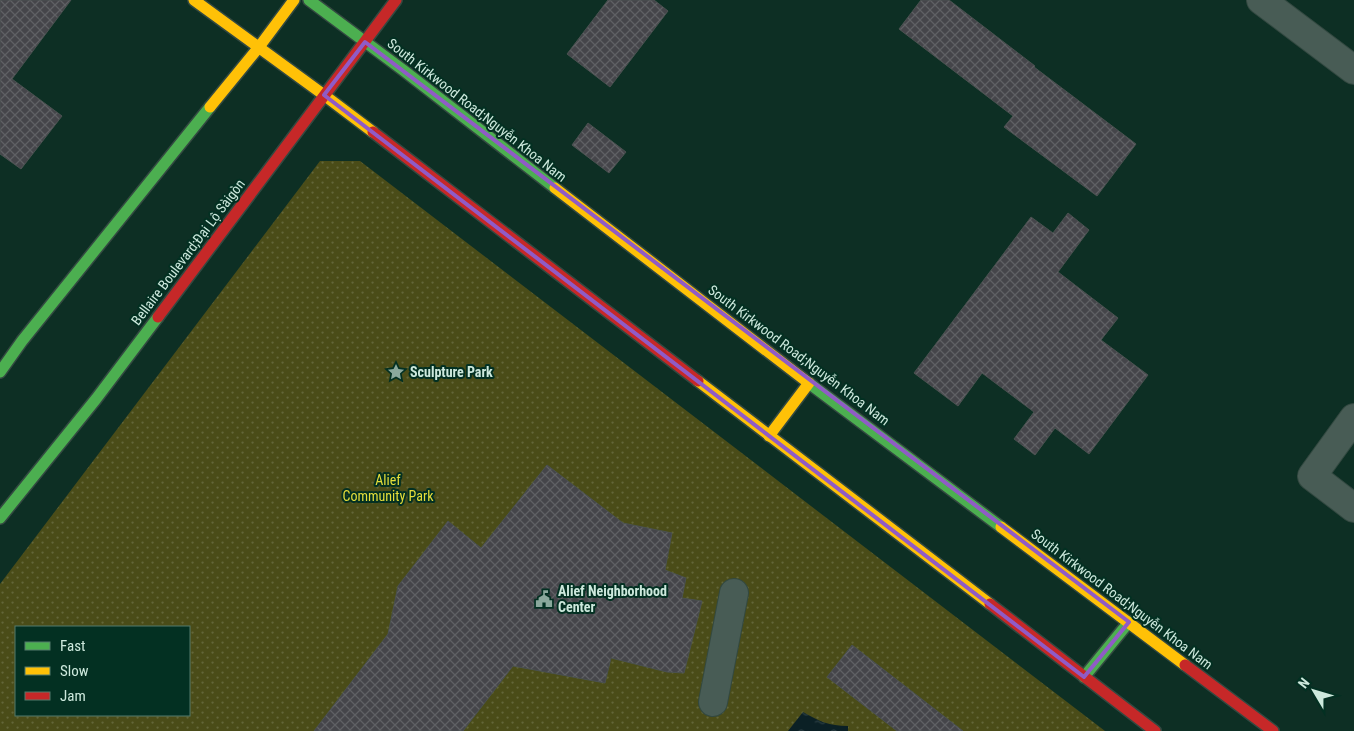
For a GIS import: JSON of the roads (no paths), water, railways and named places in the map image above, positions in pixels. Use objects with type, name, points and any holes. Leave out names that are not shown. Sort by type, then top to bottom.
[{"type":"main road","points":[[194,0],[324,95],[1155,731]]},
{"type":"main road","points":[[0,372],[28,334],[294,0]]},
{"type":"main road","name":"South Kirkwood Road;Nguyễn Khoa Nam","points":[[309,0],[403,70],[809,383],[1273,731]]},
{"type":"main road","name":"Bellaire Boulevard;Đại Lộ Sàigòn","points":[[0,518],[96,400],[396,0]]},
{"type":"main road","points":[[768,436],[809,383]]},
{"type":"main road","points":[[1084,677],[1129,622]]},
{"type":"street","points":[[1261,0],[1354,70]]},
{"type":"street","points":[[1354,418],[1312,476],[1354,508]]},
{"type":"street","points":[[713,702],[734,593]]},
{"type":"water","points":[[803,712],[824,722],[848,726],[848,731],[788,731]]},
{"type":"place","name":"Sculpture Park","points":[[396,372]]},
{"type":"place","name":"Alief Neighborhood Center","points":[[544,599]]},
{"type":"park label","name":"Alief Community Park","points":[[388,488]]}]
